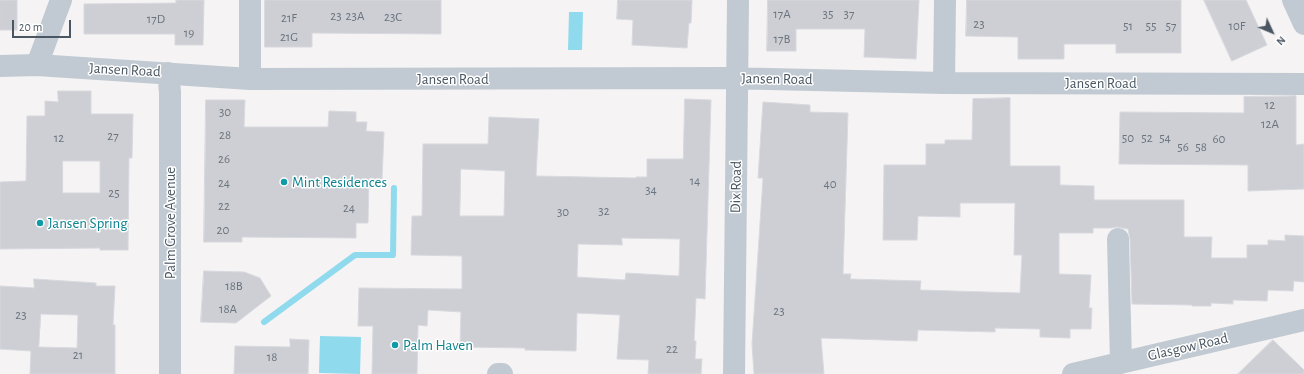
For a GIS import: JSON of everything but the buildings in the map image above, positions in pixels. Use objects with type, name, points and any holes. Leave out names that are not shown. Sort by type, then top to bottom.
[{"type":"street","points":[[37,65],[62,0]]},
{"type":"street","points":[[250,0],[250,79]]},
{"type":"street","name":"Dix Road","points":[[734,374],[738,0]]},
{"type":"street","points":[[944,83],[945,0]]},
{"type":"street","points":[[1293,0],[1304,24]]},
{"type":"street","name":"Jansen Road","points":[[0,66],[37,65],[250,79],[737,79],[944,83],[1304,84]]},
{"type":"street","name":"Palm Grove Avenue","points":[[168,73],[170,92],[170,374]]},
{"type":"street","points":[[1118,238],[1121,363]]},
{"type":"street","name":"Glasgow Road","points":[[1072,374],[1304,320]]},
{"type":"water","points":[[569,12],[583,12],[582,50],[568,50]]},
{"type":"water","points":[[320,336],[361,337],[360,374],[319,373]]},
{"type":"waterway","points":[[264,322],[355,255],[393,255],[394,188]]},
{"type":"place","name":"Mint Residences","points":[[284,182]]},
{"type":"place","name":"Jansen Spring","points":[[40,223]]},
{"type":"place","name":"Palm Haven","points":[[395,345]]}]
